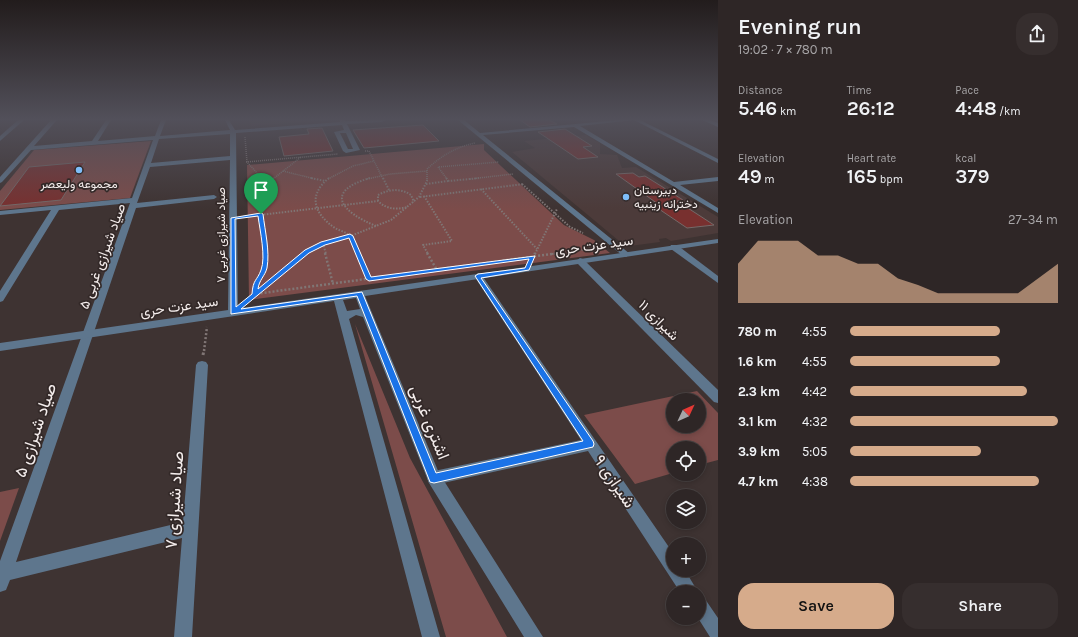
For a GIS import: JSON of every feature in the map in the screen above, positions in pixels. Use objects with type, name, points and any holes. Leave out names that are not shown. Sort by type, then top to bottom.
[{"type":"street","points":[[0,181],[27,150]]},
{"type":"street","name":"صیاد شیرازی غربی ۵","points":[[88,334],[153,150]]},
{"type":"street","name":"صیاد شیرازی غربی ۷","points":[[233,150],[233,313]]},
{"type":"street","points":[[499,150],[626,254]]},
{"type":"street","points":[[619,150],[718,211]]},
{"type":"street","points":[[696,150],[718,161]]},
{"type":"street","points":[[148,165],[233,161]]},
{"type":"street","points":[[673,184],[718,179]]},
{"type":"street","points":[[0,213],[214,197]]},
{"type":"street","points":[[0,299],[56,208]]},
{"type":"street","name":"سید عزت حری","points":[[0,347],[718,241]]},
{"type":"street","points":[[674,247],[718,280]]},
{"type":"street","name":"شیرازی ۱۱","points":[[580,261],[718,398]]},
{"type":"street","name":"شیرازی ۹","points":[[478,276],[666,557]]},
{"type":"street","name":"اشتری غربی","points":[[359,294],[434,478],[534,637]]},
{"type":"street","points":[[338,297],[431,637]]},
{"type":"street","points":[[344,317],[355,312],[362,312],[368,315]]},
{"type":"street","name":"صیاد شیرازی ۵","points":[[2,578],[88,334]]},
{"type":"street","name":"صیاد شیرازی ۷","points":[[183,637],[202,365]]},
{"type":"street","points":[[434,478],[590,444]]},
{"type":"street","points":[[2,578],[190,528]]},
{"type":"street","points":[[706,615],[718,633]]},
{"type":"path","points":[[246,150],[247,162],[257,173],[265,258],[264,271],[256,282],[255,294]]},
{"type":"path","points":[[233,313],[307,252],[323,244],[350,236],[391,220],[419,197],[426,184],[427,169],[437,159],[453,150]]},
{"type":"path","points":[[361,152],[369,151],[389,190]]},
{"type":"path","points":[[233,161],[247,162],[340,154]]},
{"type":"path","points":[[258,190],[301,157]]},
{"type":"path","points":[[369,279],[350,236],[328,223],[317,207],[316,198],[318,189],[334,174],[345,168],[374,160]]},
{"type":"path","points":[[448,181],[438,167],[512,161]]},
{"type":"path","points":[[499,162],[504,166]]},
{"type":"path","points":[[426,184],[513,174],[509,170]]},
{"type":"path","points":[[283,171],[325,181]]},
{"type":"path","points":[[376,226],[357,218],[342,205],[341,201],[343,194],[352,184],[382,175],[427,172]]},
{"type":"path","points":[[518,179],[570,227],[589,236]]},
{"type":"path","points":[[419,197],[537,182]]},
{"type":"path","points":[[481,189],[537,249]]},
{"type":"path","points":[[378,201],[378,196],[389,190],[400,190],[410,194],[414,199],[412,204]]},
{"type":"path","points":[[424,196],[452,241],[423,244],[437,270]]},
{"type":"path","points":[[233,218],[378,201],[384,206],[396,208],[412,204]]},
{"type":"path","points":[[527,269],[561,201]]},
{"type":"path","points":[[599,243],[603,247]]},
{"type":"path","points":[[323,244],[333,284]]},
{"type":"path","points":[[255,294],[615,245]]},
{"type":"path","points":[[202,365],[208,316]]},
{"type":"shaded area","name":"مجموعه ولیعصر","points":[[34,150],[148,150],[130,198],[0,210],[0,191]]},
{"type":"shaded area","points":[[419,150],[484,150],[564,225],[594,240],[610,253],[249,300],[247,165]]},
{"type":"shaded area","name":"دبیرستان دخترانه زینبیه","points":[[525,150],[600,150],[600,154],[617,155],[622,168],[636,167],[718,217],[718,233],[671,241],[666,238],[659,239],[660,242],[630,246],[624,245],[512,152]]},
{"type":"shaded area","points":[[355,324],[410,458],[507,637],[446,637]]},
{"type":"shaded area","points":[[697,391],[699,393],[688,393]]},
{"type":"shaded area","points":[[666,398],[666,433],[706,433],[706,400],[718,413],[718,460],[706,463],[706,441],[666,441],[666,475],[635,484],[584,415]]},
{"type":"shaded area","points":[[19,488],[0,541],[0,492]]},
{"type":"building","points":[[282,150],[332,150],[333,151],[284,156]]},
{"type":"building","points":[[564,150],[587,150],[598,157],[578,159]]},
{"type":"building","points":[[85,162],[61,200],[0,206],[29,167]]},
{"type":"building","points":[[633,173],[639,177],[645,176],[683,200],[677,201],[714,225],[687,228],[653,205],[658,204],[616,174]]},
{"type":"place","name":"مجموعه ولیعصر","points":[[79,170]]},
{"type":"place","name":"دبیرستان دخترانه زینبیه","points":[[626,197]]},
{"type":"route","points":[[261,214],[233,218],[233,313],[307,252],[323,244],[350,236],[369,279],[533,257],[527,269],[478,276],[503,316],[590,444],[434,478],[359,294],[233,313],[255,294],[256,282],[264,271],[265,258],[261,214]]}]
